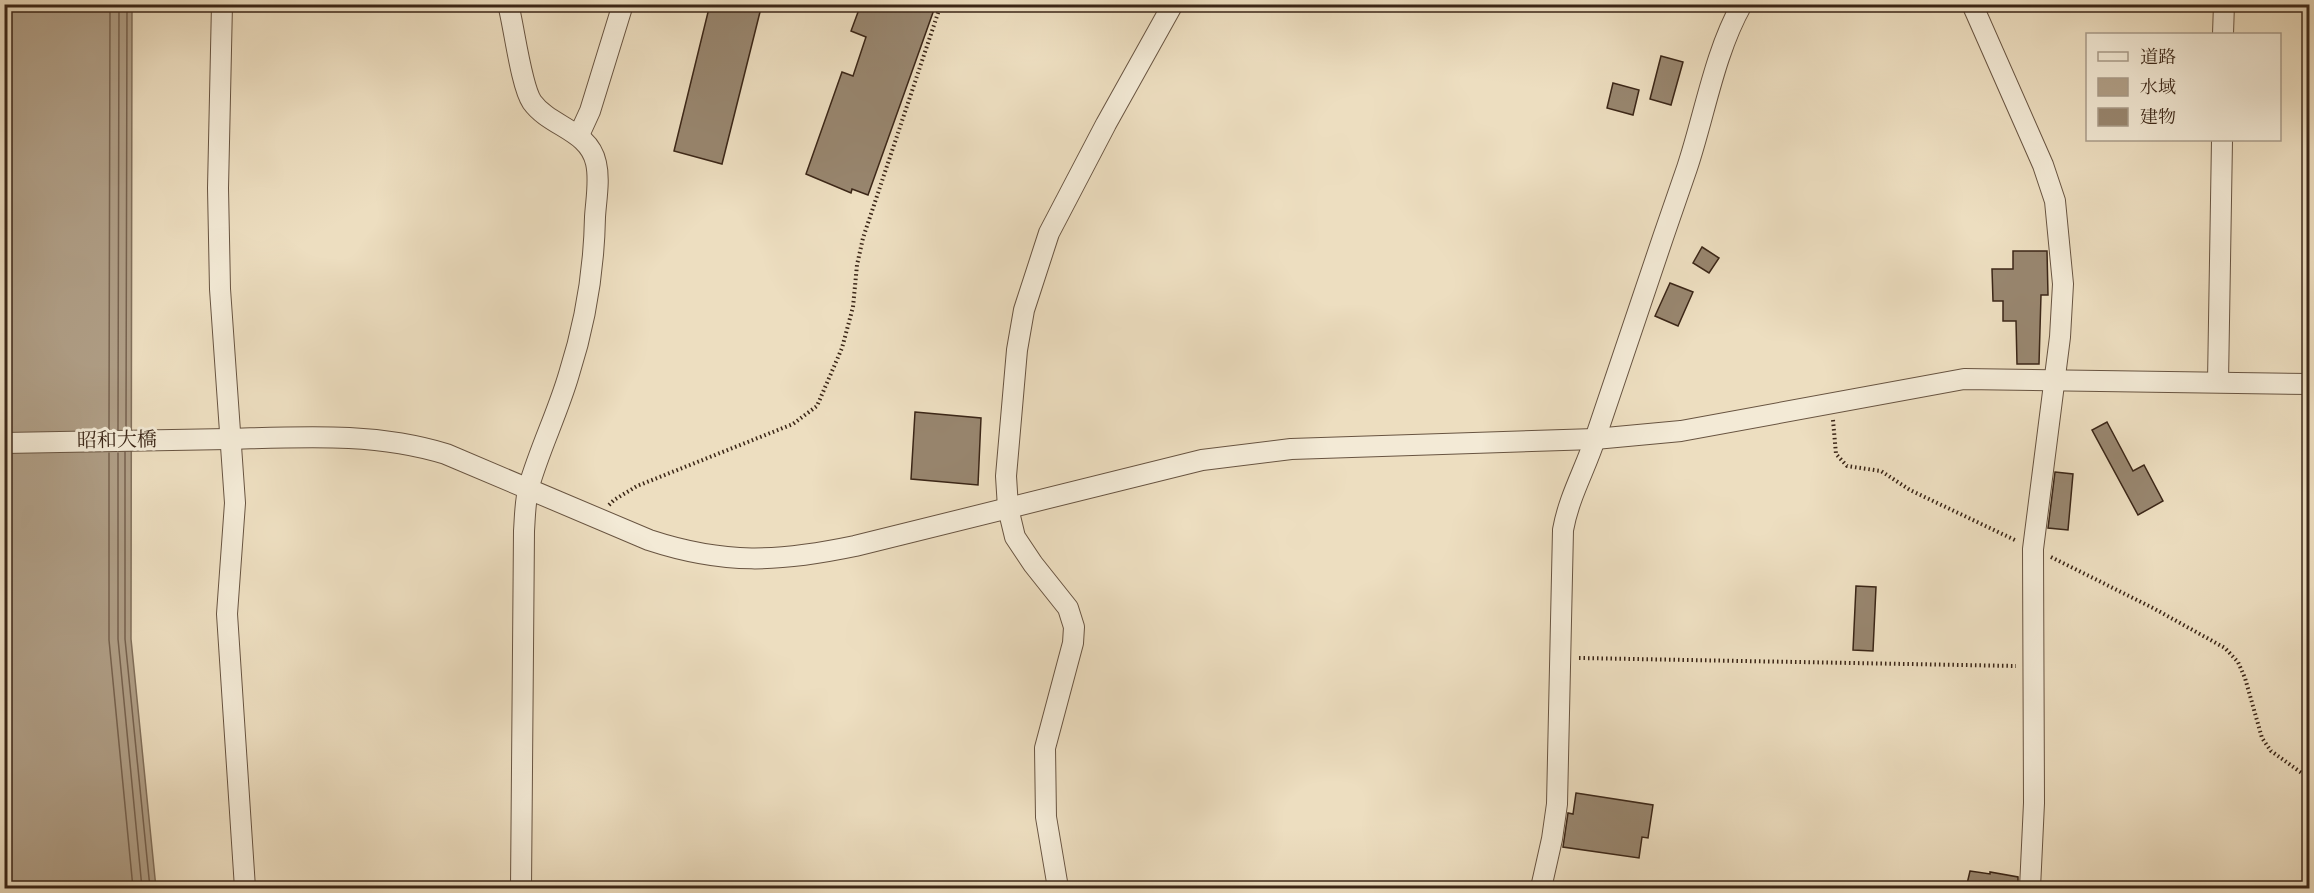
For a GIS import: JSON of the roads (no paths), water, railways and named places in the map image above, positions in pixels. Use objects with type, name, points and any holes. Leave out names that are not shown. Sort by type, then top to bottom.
[{"type":"street","points":[[508,4],[531,100],[557,124],[579,135],[588,144],[596,162],[594,257],[588,292],[570,375],[528,488],[524,531],[521,888]]},
{"type":"street","points":[[579,135],[590,111],[622,4]]},
{"type":"street","points":[[1058,888],[1046,818],[1045,748],[1073,643],[1074,627],[1068,608],[1015,537],[1008,508],[1006,476],[1017,350],[1024,310],[1049,233],[1173,4]]},
{"type":"street","points":[[1540,888],[1552,839],[1557,804],[1563,530],[1571,496],[1595,439],[1643,292],[1698,136],[1730,28],[1742,4]]},
{"type":"street","points":[[1972,4],[2043,165],[2055,201],[2063,284],[2054,381],[2033,549],[2034,803],[2030,888]]},
{"type":"street","points":[[2223,33],[2224,4]]},
{"type":"street","points":[[223,5],[218,211],[220,289],[235,503],[227,614],[245,888]]},
{"type":"street","points":[[2218,382],[2222,141]]},
{"type":"street","name":"昭和大橋","points":[[4,443],[305,436],[403,443],[446,454],[672,548],[716,557],[762,560],[806,556],[855,546],[1202,460],[1243,453],[1291,449],[1595,439],[1681,431],[1964,379],[2310,384]]},
{"type":"water","points":[[5,5],[132,5],[131,639],[156,888],[5,888]]}]
